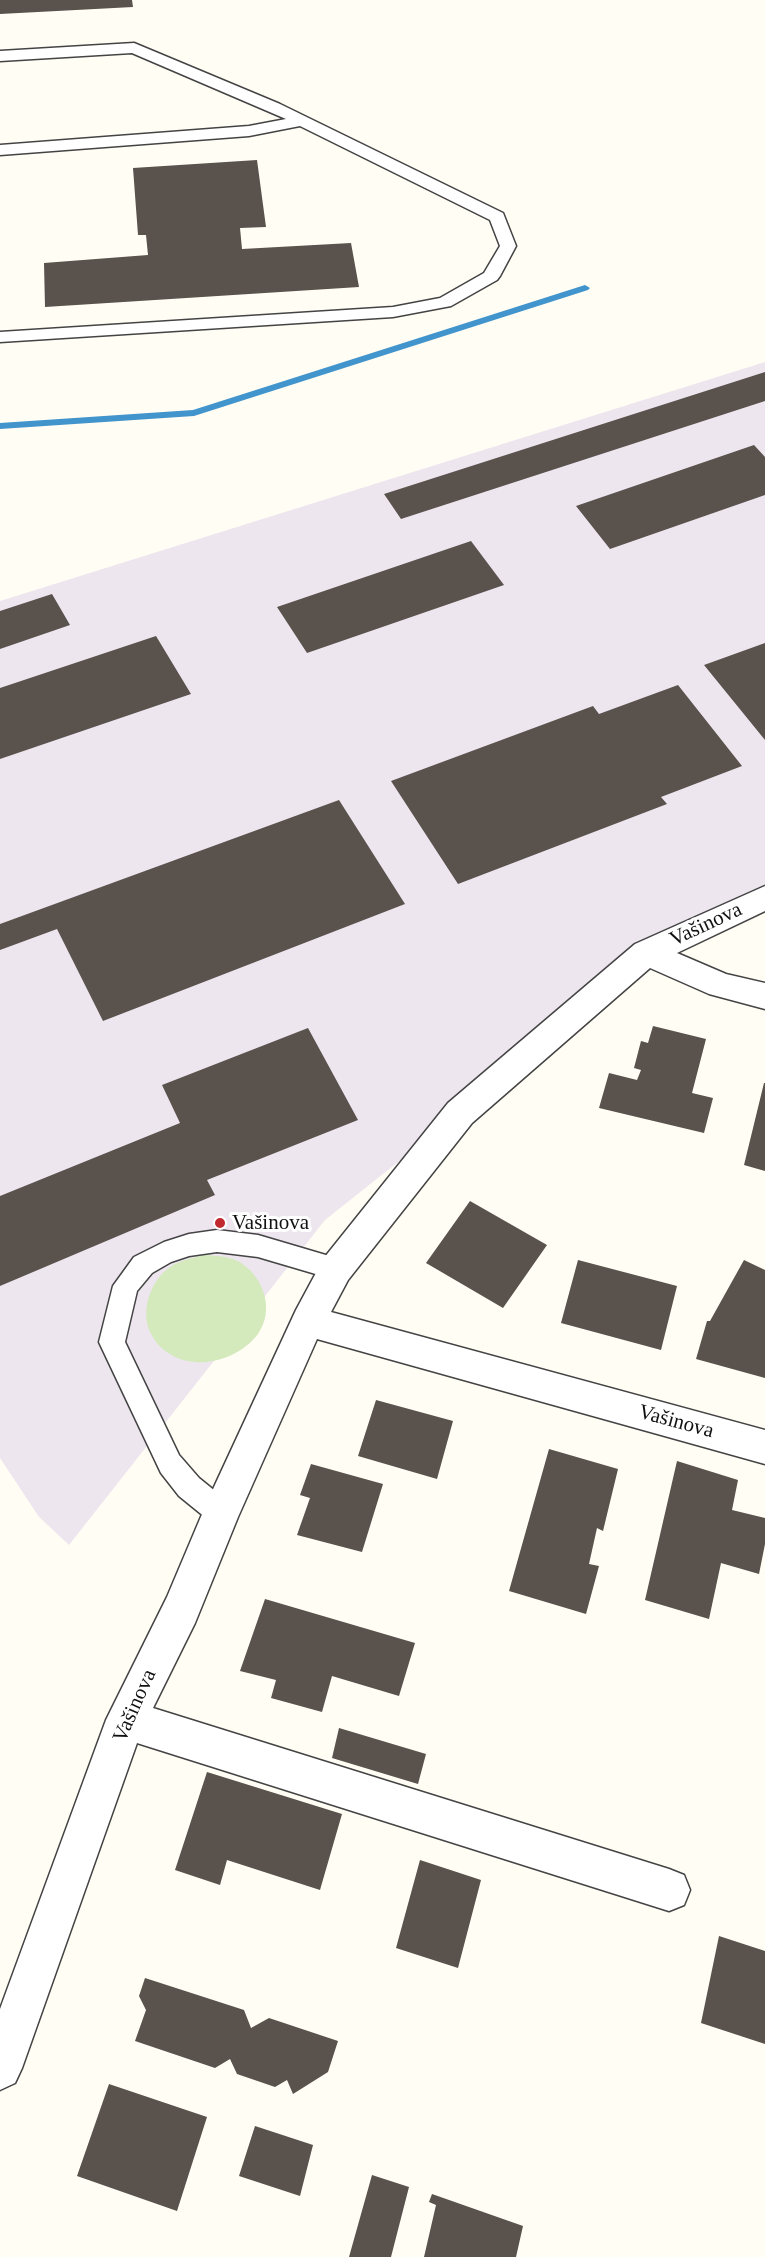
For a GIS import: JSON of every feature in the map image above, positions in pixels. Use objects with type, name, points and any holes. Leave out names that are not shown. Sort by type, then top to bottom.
[{"type":"street","name":"Vašinova","points":[[0,2068],[126,1720],[181,1610],[221,1513],[308,1322],[336,1269],[460,1113],[646,953],[765,898]]},
{"type":"street","name":"Vašinova","points":[[646,953],[720,985],[765,996]]},
{"type":"street","name":"Vašinova","points":[[308,1322],[765,1447]]},
{"type":"street","points":[[126,1720],[669,1890]]},
{"type":"lane","points":[[0,56],[134,48],[302,121],[497,217],[508,246],[491,276],[445,302],[393,312],[0,337]]},
{"type":"lane","points":[[0,150],[249,131],[302,121]]},
{"type":"lane","points":[[221,1513],[189,1487],[170,1464],[112,1342],[126,1286],[143,1265],[164,1253],[189,1245],[216,1241],[258,1246],[336,1269]]},
{"type":"shaded area","points":[[765,362],[765,898],[646,953],[460,1113],[325,1220],[69,1545],[39,1517],[0,1458],[0,601]]},
{"type":"green space","points":[[205,1255],[235,1260],[251,1272],[262,1288],[266,1316],[258,1334],[233,1354],[218,1360],[187,1361],[172,1356],[160,1346],[150,1332],[146,1314],[147,1305],[153,1287],[163,1273],[178,1263]]},
{"type":"building","points":[[0,0],[132,0],[133,7],[0,14]]},
{"type":"building","points":[[257,160],[266,227],[240,228],[242,249],[351,243],[359,287],[45,307],[44,263],[148,255],[146,235],[138,235],[133,168]]},
{"type":"building","points":[[765,372],[765,401],[401,519],[384,494]]},
{"type":"building","points":[[754,445],[765,457],[765,495],[610,549],[576,506]]},
{"type":"building","points":[[471,541],[504,585],[307,653],[277,607]]},
{"type":"building","points":[[52,594],[70,625],[0,649],[0,611]]},
{"type":"building","points":[[156,636],[191,694],[0,759],[0,688]]},
{"type":"building","points":[[765,643],[765,740],[704,665]]},
{"type":"building","points":[[678,685],[742,766],[661,797],[667,804],[458,884],[391,781],[593,706],[599,714]]},
{"type":"building","points":[[339,800],[405,904],[103,1021],[57,929],[0,950],[0,924]]},
{"type":"building","points":[[653,1026],[706,1039],[692,1093],[713,1098],[704,1133],[599,1108],[609,1073],[637,1080],[641,1070],[634,1068],[641,1041],[648,1043]]},
{"type":"building","points":[[308,1028],[358,1120],[207,1180],[215,1195],[0,1286],[0,1196],[180,1123],[162,1085]]},
{"type":"building","points":[[765,1083],[765,1171],[744,1165]]},
{"type":"building","points":[[470,1201],[547,1245],[503,1308],[426,1263]]},
{"type":"building","points":[[578,1260],[677,1286],[661,1350],[561,1323]]},
{"type":"building","points":[[744,1260],[765,1270],[765,1378],[696,1359],[707,1321],[710,1321]]},
{"type":"building","points":[[376,1400],[453,1421],[437,1479],[358,1456]]},
{"type":"building","points":[[549,1449],[618,1469],[603,1531],[597,1528],[589,1564],[599,1566],[586,1614],[509,1591]]},
{"type":"building","points":[[677,1461],[738,1480],[732,1510],[765,1518],[765,1544],[759,1574],[721,1563],[709,1619],[645,1600]]},
{"type":"building","points":[[311,1464],[383,1484],[362,1552],[297,1535],[310,1498],[300,1495]]},
{"type":"building","points":[[265,1599],[415,1643],[399,1696],[332,1676],[322,1712],[271,1698],[276,1680],[240,1671]]},
{"type":"building","points":[[339,1728],[426,1754],[418,1784],[332,1758]]},
{"type":"building","points":[[207,1772],[342,1814],[320,1890],[227,1860],[220,1885],[175,1870]]},
{"type":"building","points":[[420,1860],[481,1880],[458,1968],[396,1948]]},
{"type":"building","points":[[719,1936],[765,1951],[765,2044],[701,2023]]},
{"type":"building","points":[[145,1978],[244,2010],[251,2028],[269,2018],[338,2041],[328,2072],[293,2094],[287,2080],[275,2087],[237,2074],[230,2059],[215,2068],[135,2041],[146,2010],[139,1996]]},
{"type":"building","points":[[109,2084],[207,2117],[177,2211],[77,2176]]},
{"type":"building","points":[[255,2126],[313,2145],[300,2196],[239,2176]]},
{"type":"building","points":[[372,2175],[409,2187],[391,2257],[349,2257]]},
{"type":"building","points":[[432,2194],[523,2226],[516,2257],[424,2257],[436,2205],[429,2202]]},
{"type":"waterway","points":[[0,426],[194,413],[585,288]]},
{"type":"place","name":"Vašinova","points":[[220,1223]]}]
